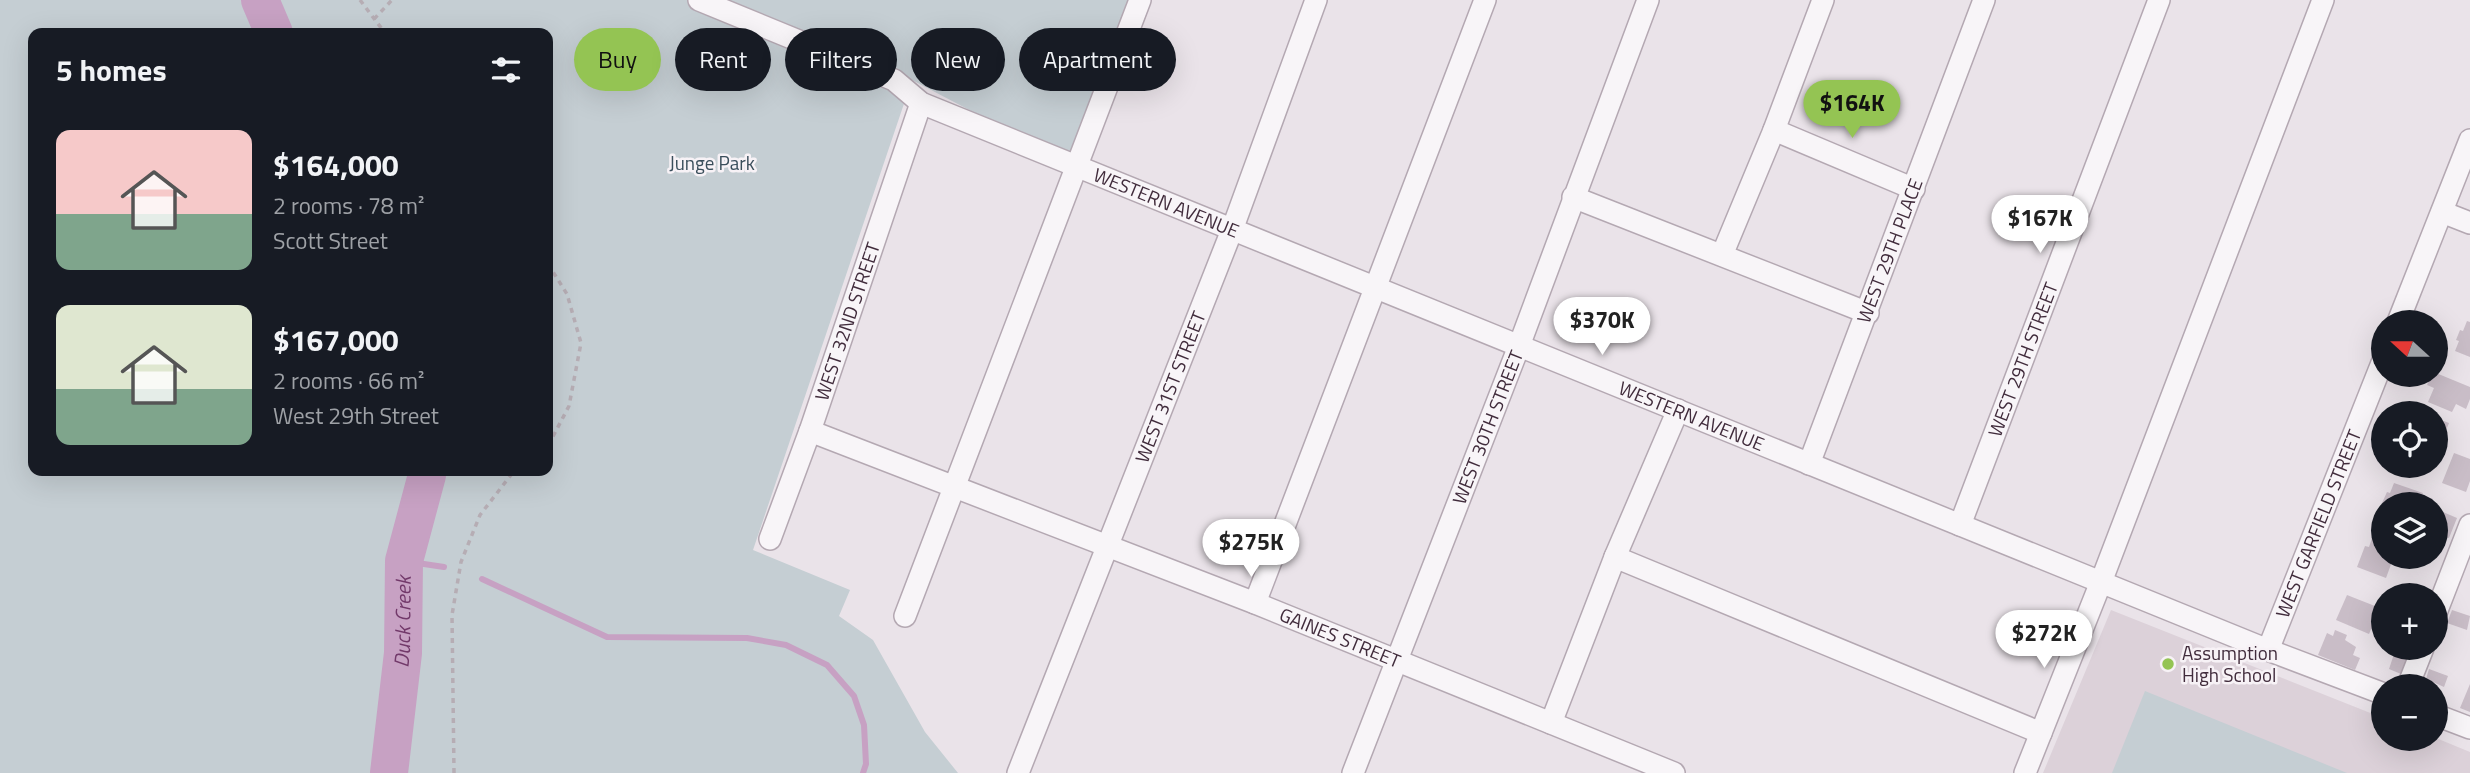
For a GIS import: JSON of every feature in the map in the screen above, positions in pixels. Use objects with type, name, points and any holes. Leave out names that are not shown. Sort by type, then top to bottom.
[{"type":"street","name":"WESTERN AVENUE","points":[[699,0],[894,80],[921,103],[2268,650],[2371,689]]},
{"type":"street","points":[[905,617],[1140,0]]},
{"type":"street","name":"WEST 31ST STREET","points":[[1018,773],[1232,230],[1316,0]]},
{"type":"street","points":[[1255,603],[1485,0]]},
{"type":"street","name":"WEST 30TH STREET","points":[[1353,773],[1648,0]]},
{"type":"street","points":[[1722,255],[1774,130],[1823,0]]},
{"type":"street","name":"WEST 29TH PLACE","points":[[1810,464],[1984,0]]},
{"type":"street","name":"WEST 29TH STREET","points":[[1960,525],[2159,0]]},
{"type":"street","points":[[2025,773],[2101,582],[2323,0]]},
{"type":"street","name":"WEST 32ND STREET","points":[[770,538],[810,431],[921,103]]},
{"type":"street","points":[[1774,130],[1914,189]]},
{"type":"street","points":[[2403,310],[2470,140]]},
{"type":"street","points":[[1573,197],[1868,313]]},
{"type":"street","points":[[2442,212],[2470,223]]},
{"type":"street","name":"WEST GARFIELD STREET","points":[[2268,650],[2372,387]]},
{"type":"street","points":[[1550,723],[1615,556],[1678,410]]},
{"type":"street","name":"GAINES STREET","points":[[810,431],[1255,603],[1674,773]]},
{"type":"street","points":[[2448,583],[2470,525]]},
{"type":"street","points":[[1615,556],[2041,733]]},
{"type":"street","points":[[2448,720],[2470,728]]},
{"type":"path","points":[[360,0],[381,28]]},
{"type":"path","points":[[374,19],[392,0]]},
{"type":"path","points":[[553,272],[567,294],[581,343],[569,406],[553,436]]},
{"type":"path","points":[[454,773],[452,615],[461,562],[480,514],[510,476]]},
{"type":"shaded area","name":"Assumption High School","points":[[2111,610],[2371,713],[2371,751],[2448,751],[2448,743],[2470,752],[2470,773],[2043,773]]},
{"type":"green space","name":"Junge Park","points":[[0,0],[1137,0],[1127,28],[1019,28],[1019,91],[1104,91],[1076,166],[933,91],[1005,91],[1005,28],[911,28],[911,83],[753,550],[850,590],[839,616],[873,640],[925,732],[958,773],[0,773]]},
{"type":"green space","points":[[2145,691],[2347,773],[2112,773]]},
{"type":"building","points":[[2467,321],[2470,322],[2470,357],[2455,351],[2460,330],[2463,331]]},
{"type":"building","points":[[2448,378],[2470,387],[2470,399],[2466,409],[2456,404],[2452,412],[2448,410],[2448,401],[2428,401],[2434,388],[2432,387],[2448,387]]},
{"type":"building","points":[[2454,453],[2470,459],[2470,481],[2466,492],[2442,483],[2444,478],[2448,478],[2448,468]]},
{"type":"building","points":[[2394,483],[2420,492],[2390,492]]},
{"type":"building","points":[[2448,514],[2457,518],[2448,538]]},
{"type":"building","points":[[2371,541],[2371,569],[2389,569],[2386,578],[2357,567],[2365,546],[2369,547]]},
{"type":"building","points":[[2347,595],[2371,604],[2369,634],[2336,620]]},
{"type":"building","points":[[2452,610],[2470,616],[2467,630],[2448,623]]},
{"type":"building","points":[[2335,630],[2347,635],[2345,640],[2356,647],[2353,655],[2360,658],[2355,670],[2318,655],[2327,633],[2333,636]]},
{"type":"building","points":[[2392,660],[2406,660],[2401,674],[2389,669]]},
{"type":"building","points":[[2429,669],[2443,674],[2428,674]]},
{"type":"building","points":[[2470,684],[2470,712],[2460,708]]},
{"type":"waterway","name":"Duck Creek","points":[[260,0],[272,28]]},
{"type":"waterway","name":"Duck Creek","points":[[389,773],[403,653],[404,561],[427,476]]},
{"type":"waterway","points":[[404,561],[444,567]]},
{"type":"waterway","points":[[482,579],[607,637],[747,638],[786,645],[827,665],[854,696],[864,725],[866,764],[863,773]]},
{"type":"place","name":"Assumption High School","points":[[2168,664]]}]
